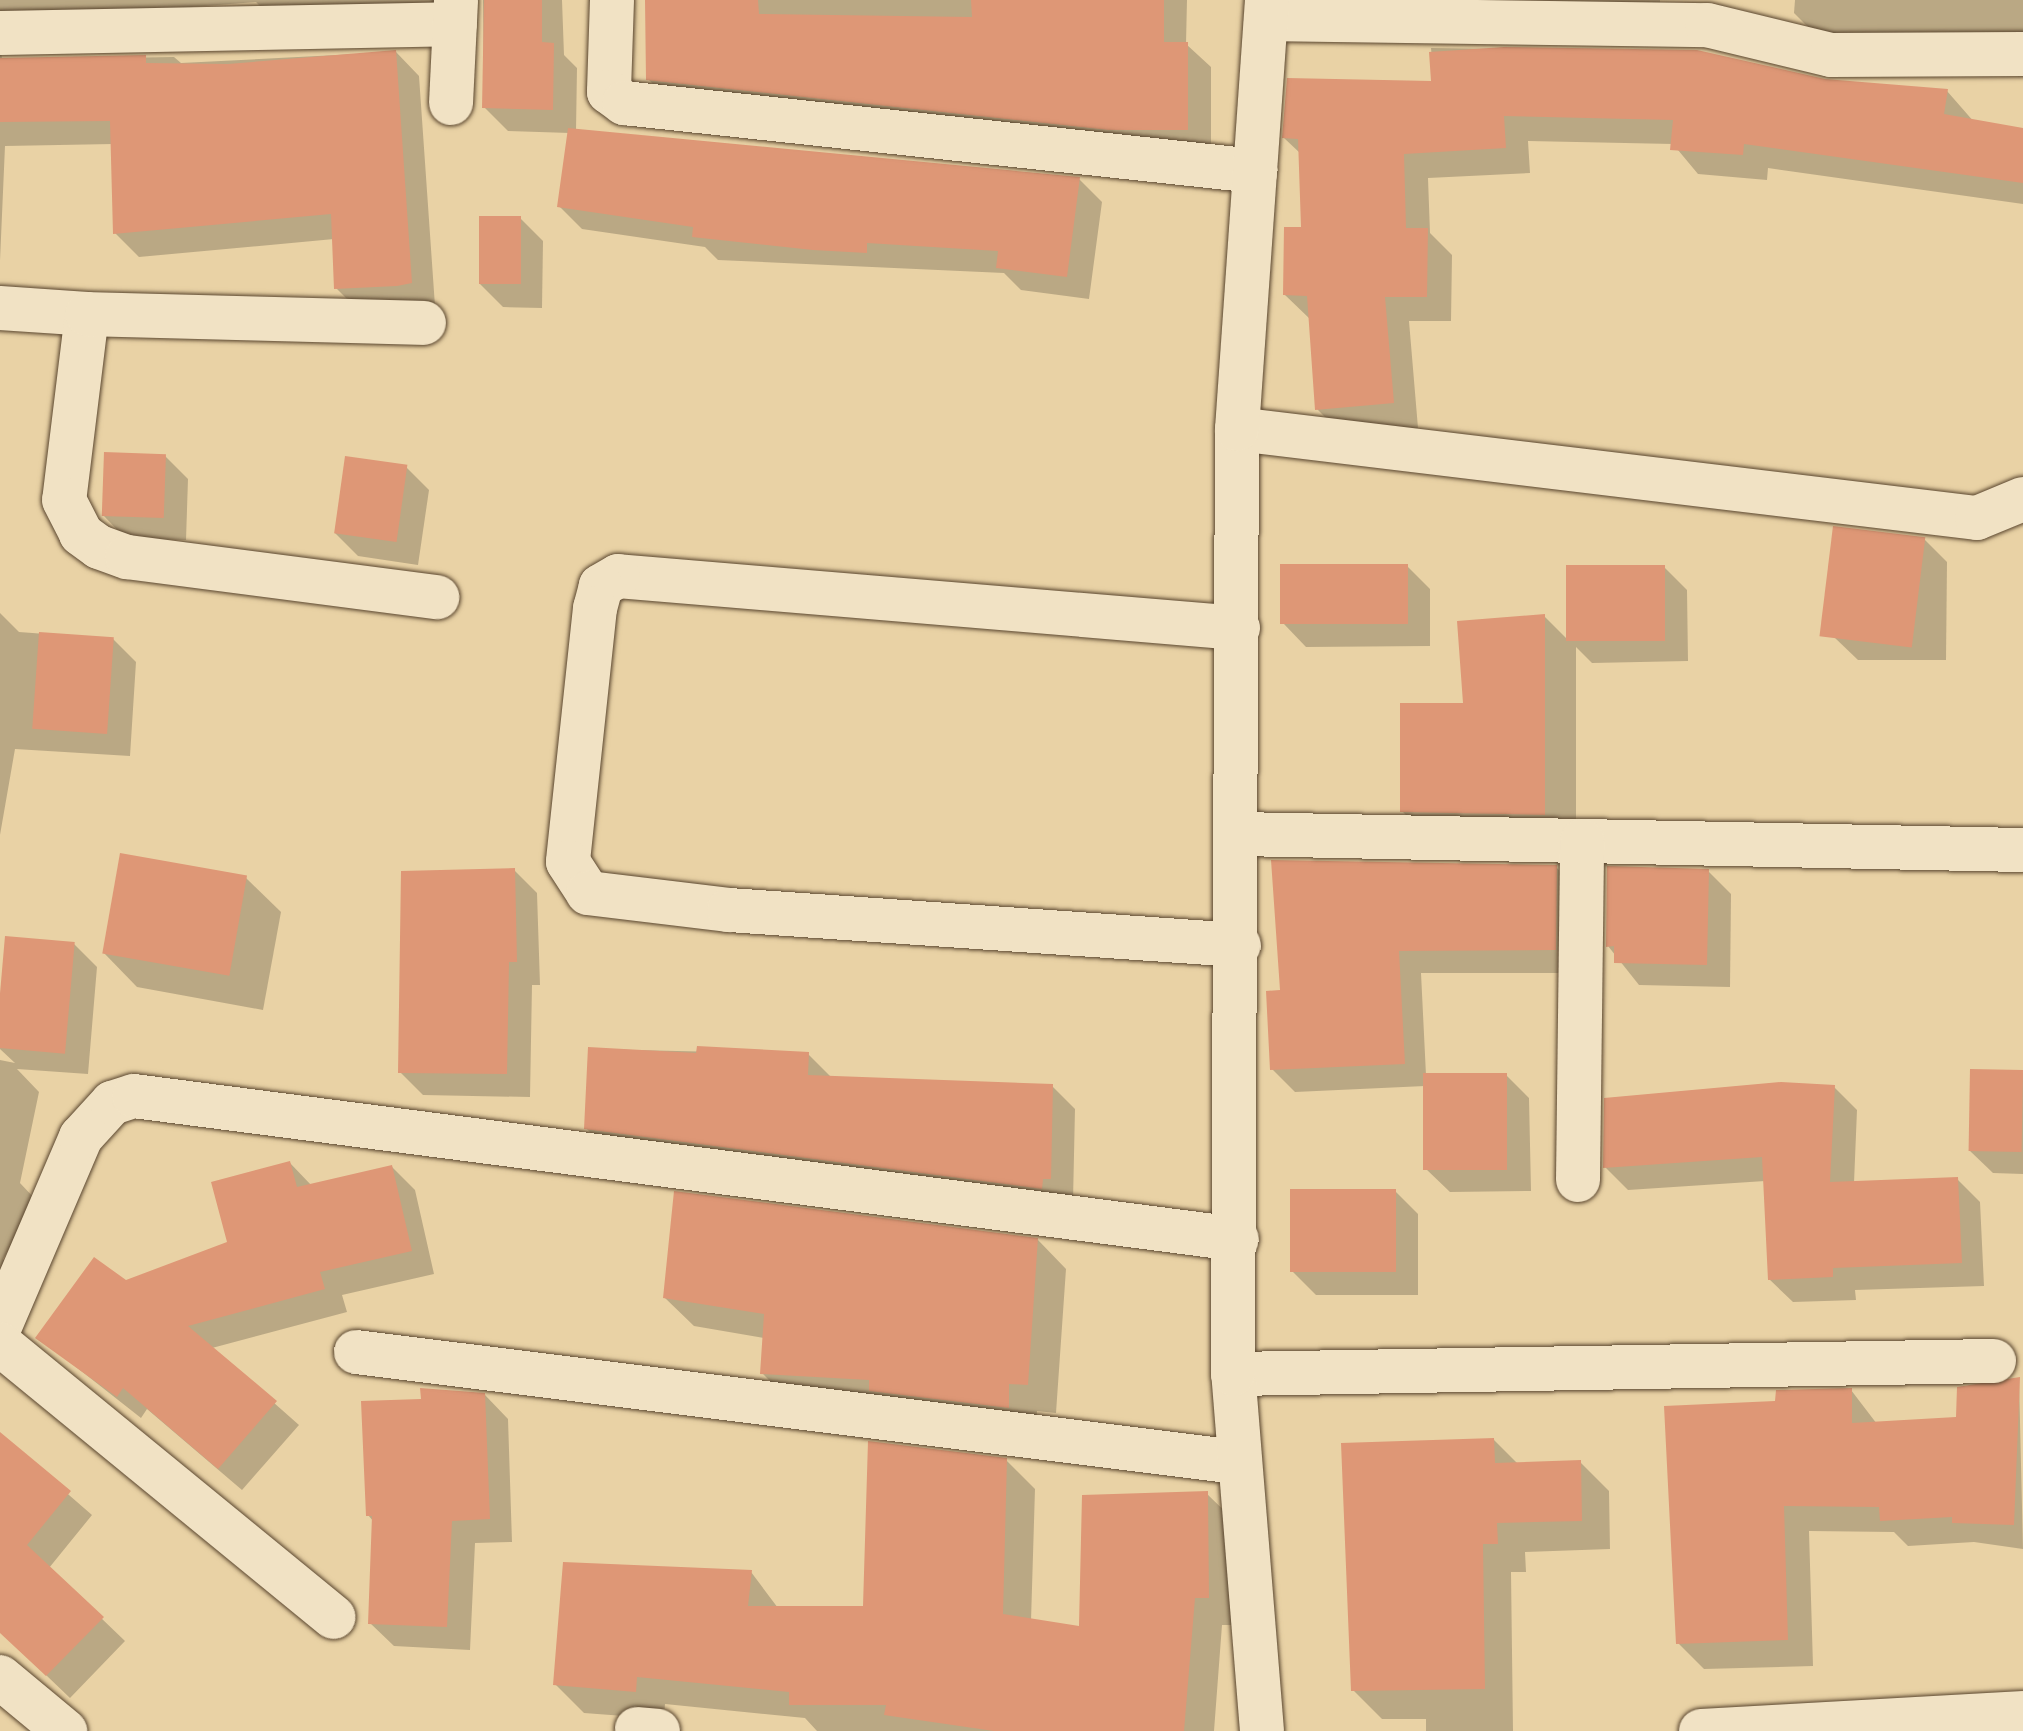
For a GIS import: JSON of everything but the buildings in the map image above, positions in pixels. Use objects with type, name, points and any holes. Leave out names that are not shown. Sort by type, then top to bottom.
[{"type":"street","points":[[612,0],[609,92],[624,103],[1255,171]]},
{"type":"street","points":[[1262,1731],[1237,1462],[1233,1374],[1239,945],[1237,429],[1266,9],[1707,25],[1831,55],[2023,54]]},
{"type":"street","points":[[0,33],[455,12],[451,103]]},
{"type":"street","points":[[0,308],[87,314],[424,323]]},
{"type":"street","points":[[87,314],[64,479],[64,500],[81,534],[127,557],[437,597]]},
{"type":"street","points":[[1237,429],[1977,518],[2023,499]]},
{"type":"street","points":[[1238,628],[618,576],[601,586],[595,608],[568,862],[588,893],[604,895],[1239,945]]},
{"type":"street","points":[[1239,834],[2023,850]]},
{"type":"street","points":[[1578,1180],[1582,841]]},
{"type":"street","points":[[0,1326],[81,1137],[112,1103],[134,1096],[1237,1239]]},
{"type":"street","points":[[0,1344],[333,1617]]},
{"type":"street","points":[[356,1352],[1237,1462]]},
{"type":"street","points":[[1233,1374],[1994,1361]]},
{"type":"street","points":[[0,1677],[65,1731]]},
{"type":"street","points":[[1701,1731],[2023,1713]]}]
